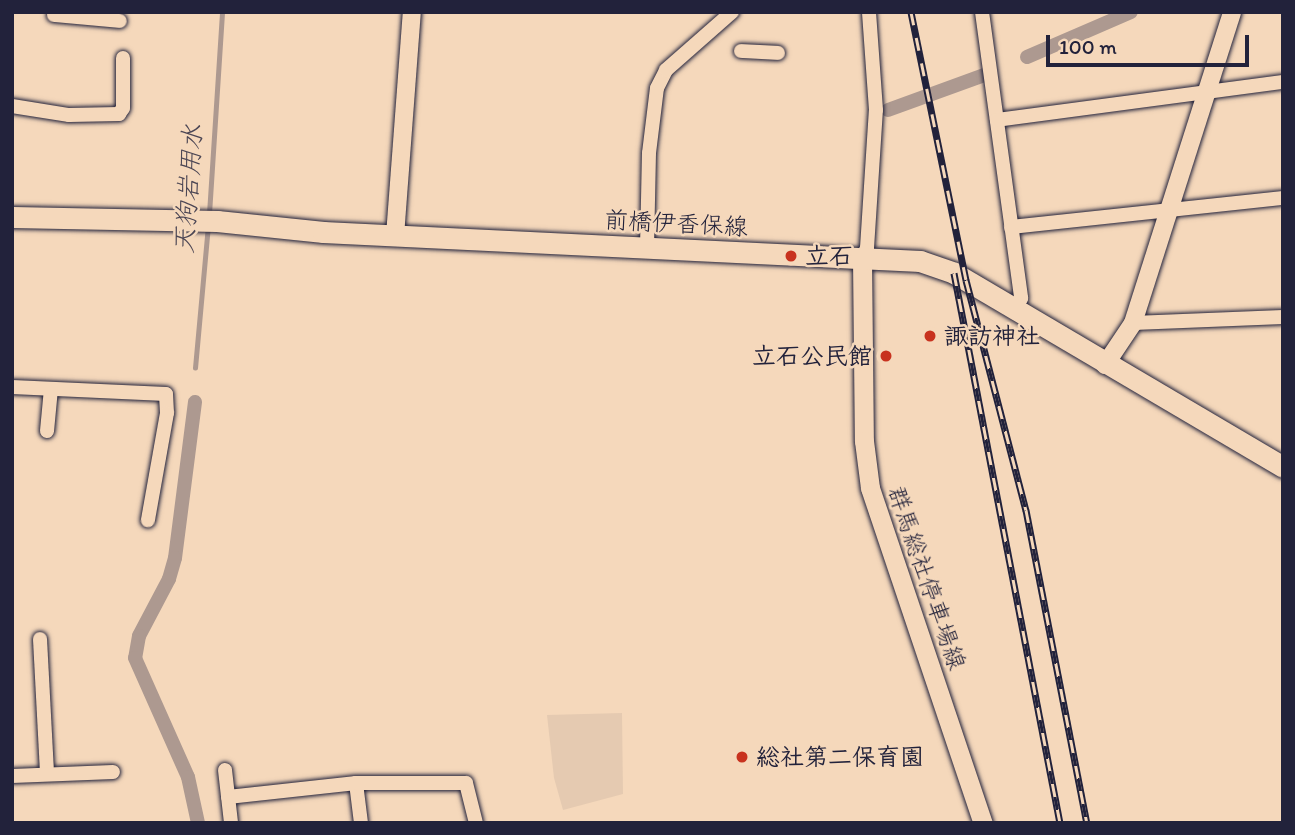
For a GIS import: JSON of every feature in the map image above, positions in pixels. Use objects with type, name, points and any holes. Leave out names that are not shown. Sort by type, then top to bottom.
[{"type":"main road","name":"前橋伊香保線","points":[[12,217],[217,221],[395,236],[930,263],[1283,467]]},
{"type":"main road","name":"群馬総社停車場線","points":[[862,258],[863,410],[870,488],[983,823]]},
{"type":"street","points":[[395,236],[412,12]]},
{"type":"street","points":[[647,248],[649,153],[657,88],[666,70],[732,12]]},
{"type":"street","points":[[862,258],[867,248],[876,110],[869,12]]},
{"type":"street","points":[[982,12],[1021,298],[1015,310]]},
{"type":"street","points":[[1105,365],[1132,323],[1232,12]]},
{"type":"street","points":[[54,15],[120,21]]},
{"type":"street","points":[[741,51],[778,53]]},
{"type":"street","points":[[12,106],[69,115],[119,114],[123,108],[123,58]]},
{"type":"street","points":[[997,120],[1283,82]]},
{"type":"street","points":[[1011,227],[1168,207],[1283,198]]},
{"type":"street","points":[[1132,323],[1283,317]]},
{"type":"street","points":[[12,387],[166,394],[167,413],[148,520]]},
{"type":"street","points":[[47,431],[51,389]]},
{"type":"street","points":[[40,639],[47,774]]},
{"type":"street","points":[[225,770],[231,823]]},
{"type":"street","points":[[12,776],[113,772]]},
{"type":"street","points":[[228,797],[356,783],[466,783],[476,823]]},
{"type":"street","points":[[356,783],[360,823]]},
{"type":"shaded area","points":[[622,713],[623,794],[563,810],[554,778],[547,715]]},
{"type":"waterway","name":"天狗岩用水","points":[[209,214],[222,12]]},
{"type":"waterway","points":[[1027,57],[1131,12]]},
{"type":"waterway","points":[[888,110],[987,74]]},
{"type":"waterway","name":"天狗岩用水","points":[[195,368],[208,226]]},
{"type":"waterway","points":[[195,402],[175,558],[169,579],[139,636],[135,658],[188,777],[198,823]]},
{"type":"railway","points":[[911,12],[966,280],[1026,510],[1087,823]]},
{"type":"railway","points":[[954,273],[1060,823]]},
{"type":"place","name":"立石","points":[[791,256]]},
{"type":"place","name":"諏訪神社","points":[[930,336]]},
{"type":"place","name":"立石公民館","points":[[886,356]]},
{"type":"place","name":"総社第二保育園","points":[[742,757]]}]
